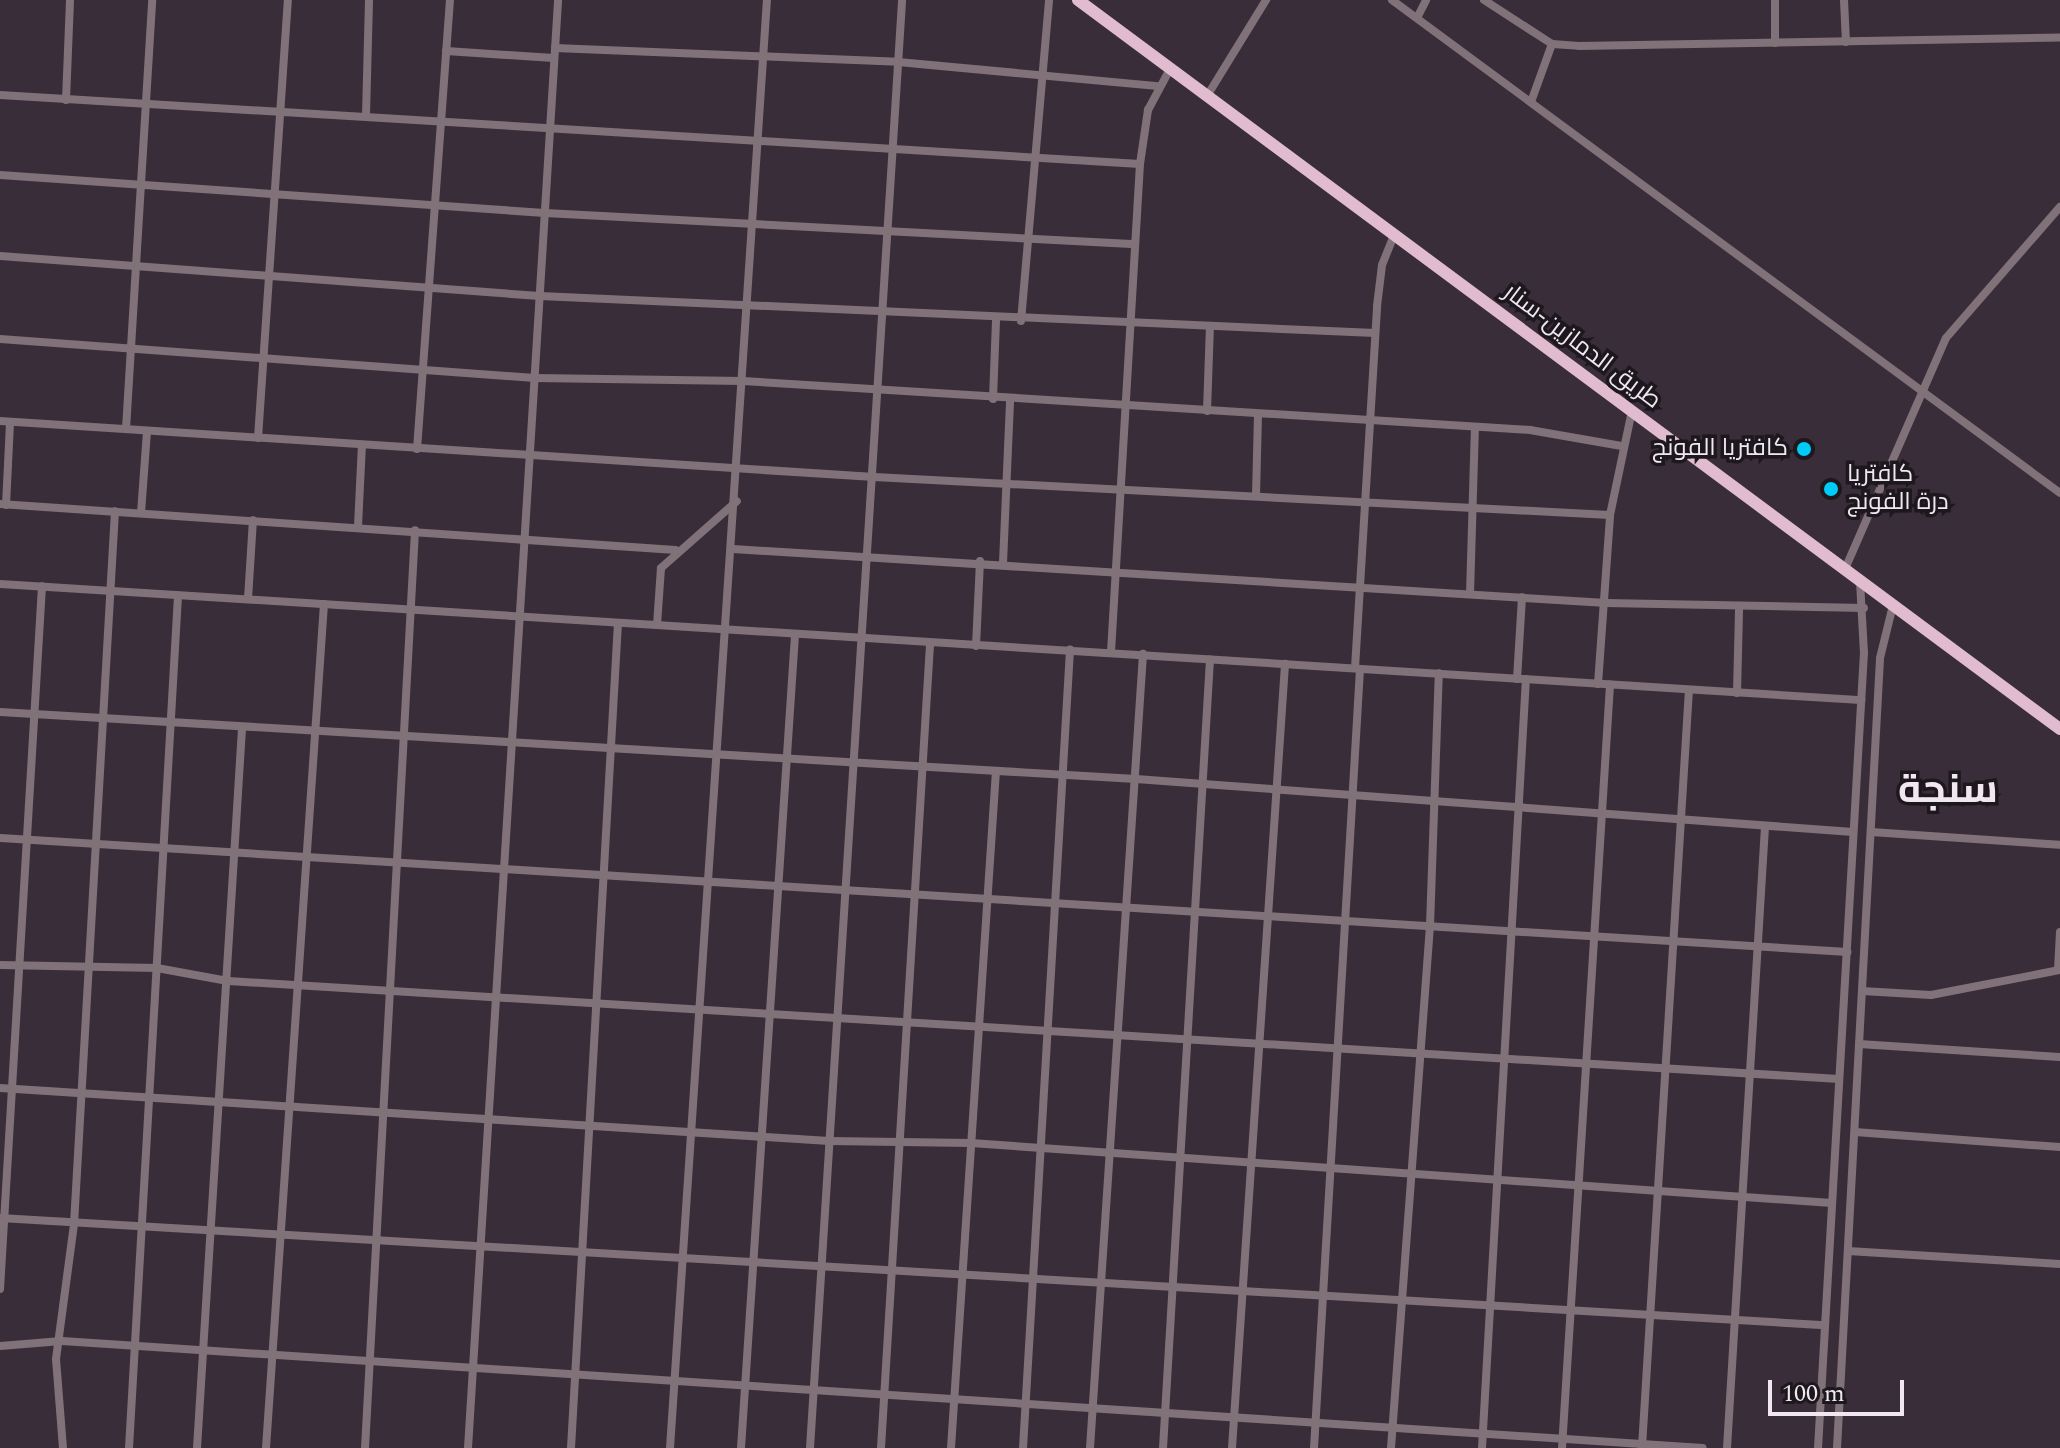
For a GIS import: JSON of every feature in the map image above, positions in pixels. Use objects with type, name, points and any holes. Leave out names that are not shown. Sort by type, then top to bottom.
[{"type":"highway","name":"طريق الدمازين-سنار","points":[[1078,0],[2060,729]]},
{"type":"street","points":[[66,100],[70,0]]},
{"type":"street","points":[[126,429],[152,0]]},
{"type":"street","points":[[258,438],[288,0]]},
{"type":"street","points":[[366,115],[369,0]]},
{"type":"street","points":[[417,449],[450,0]]},
{"type":"street","points":[[468,1448],[558,0]]},
{"type":"street","points":[[670,1448],[712,758],[740,469],[746,304],[755,226],[767,0]]},
{"type":"street","points":[[810,1448],[824,1265],[834,1018],[847,890],[860,640],[881,393],[902,0]]},
{"type":"street","points":[[1021,321],[1039,77],[1049,0]]},
{"type":"street","points":[[1207,96],[1266,0]]},
{"type":"street","points":[[1392,0],[1923,392],[2058,487]]},
{"type":"street","points":[[1417,18],[1426,0]]},
{"type":"street","points":[[1484,0],[1552,44],[2060,38]]},
{"type":"street","points":[[1775,0],[1775,43]]},
{"type":"street","points":[[1844,0],[1846,42]]},
{"type":"street","points":[[1531,102],[1552,44]]},
{"type":"street","points":[[446,51],[898,62],[1158,86]]},
{"type":"street","points":[[1111,652],[1131,244],[1140,164],[1158,86],[1170,69]]},
{"type":"street","points":[[0,95],[280,113],[366,115],[441,124],[1033,160],[1140,164]]},
{"type":"street","points":[[0,175],[755,226],[1131,244]]},
{"type":"street","points":[[1845,569],[1946,338],[2060,207]]},
{"type":"street","points":[[1314,1448],[1349,921],[1360,586],[1375,333],[1382,265],[1394,235]]},
{"type":"street","points":[[0,256],[540,296],[746,304],[996,320],[1375,333]]},
{"type":"street","points":[[993,399],[996,320]]},
{"type":"street","points":[[1207,411],[1210,327]]},
{"type":"street","points":[[0,339],[535,378],[743,381],[881,393],[1370,420],[1475,427],[1622,446]]},
{"type":"street","points":[[1003,563],[1010,400]]},
{"type":"street","points":[[1598,684],[1610,515],[1622,446],[1632,411]]},
{"type":"street","points":[[1256,496],[1258,414]]},
{"type":"street","points":[[0,421],[1006,485],[1610,515]]},
{"type":"street","points":[[10,422],[3,505],[526,536],[675,550]]},
{"type":"street","points":[[1470,594],[1475,427]]},
{"type":"street","points":[[141,513],[147,431]]},
{"type":"street","points":[[358,526],[362,445]]},
{"type":"street","points":[[657,625],[661,568],[675,550],[737,501]]},
{"type":"street","points":[[63,1448],[56,1359],[62,1341],[74,1224],[115,511]]},
{"type":"street","points":[[248,599],[253,520]]},
{"type":"street","points":[[365,1448],[415,530]]},
{"type":"street","points":[[733,549],[980,561],[1606,603],[1739,609],[1838,603],[1864,608]]},
{"type":"street","points":[[976,646],[980,561]]},
{"type":"street","points":[[1818,1448],[1861,700],[1864,608],[1860,581]]},
{"type":"street","points":[[0,584],[795,636],[1070,649],[1861,700]]},
{"type":"street","points":[[0,1289],[42,586]]},
{"type":"street","points":[[129,1448],[178,595]]},
{"type":"street","points":[[1482,1448],[1508,1059],[1519,809],[1522,597]]},
{"type":"street","points":[[266,1448],[324,604]]},
{"type":"street","points":[[1837,1448],[1880,658],[1893,605]]},
{"type":"street","points":[[1737,693],[1739,609]]},
{"type":"street","points":[[571,1448],[586,1251],[618,623]]},
{"type":"street","points":[[741,1448],[767,1014],[795,636]]},
{"type":"street","points":[[881,1448],[925,767],[930,644]]},
{"type":"street","points":[[1023,1448],[1070,649]]},
{"type":"street","points":[[1090,1448],[1113,1155],[1143,654]]},
{"type":"street","points":[[1163,1448],[1198,912],[1210,659]]},
{"type":"street","points":[[1232,1448],[1285,664]]},
{"type":"street","points":[[1391,1448],[1399,1300],[1430,926],[1439,673]]},
{"type":"street","points":[[1562,1448],[1589,1064],[1593,936],[1605,816],[1610,685]]},
{"type":"street","points":[[1642,1446],[1677,941],[1689,690]]},
{"type":"street","points":[[0,712],[712,758],[785,758],[1136,779],[1853,832]]},
{"type":"street","points":[[197,1448],[242,728]]},
{"type":"street","points":[[951,1448],[985,899],[996,771]]},
{"type":"street","points":[[1727,1448],[1745,1197],[1765,826]]},
{"type":"street","points":[[1871,832],[2060,845]]},
{"type":"street","points":[[0,838],[163,845],[397,863],[1847,952]]},
{"type":"street","points":[[1862,991],[1931,995],[2059,970],[2060,932]]},
{"type":"street","points":[[0,965],[88,971],[157,968],[228,981],[1839,1079]]},
{"type":"street","points":[[1859,1044],[2060,1057]]},
{"type":"street","points":[[0,1088],[829,1141],[971,1143],[1334,1171],[1832,1203]]},
{"type":"street","points":[[1855,1132],[2060,1147]]},
{"type":"street","points":[[2,1219],[74,1224],[142,1223],[281,1235],[1825,1325]]},
{"type":"street","points":[[1848,1251],[2060,1264]]},
{"type":"street","points":[[0,1346],[62,1341],[272,1359],[812,1394],[1317,1419],[1563,1437],[1642,1446],[1703,1448]]},
{"type":"place","name":"كافتريا الفونج","points":[[1804,449]]},
{"type":"place","name":"كافتريا درة الفونج","points":[[1831,489]]},
{"type":"district","name":"سنجة","points":[[1948,791]]}]
